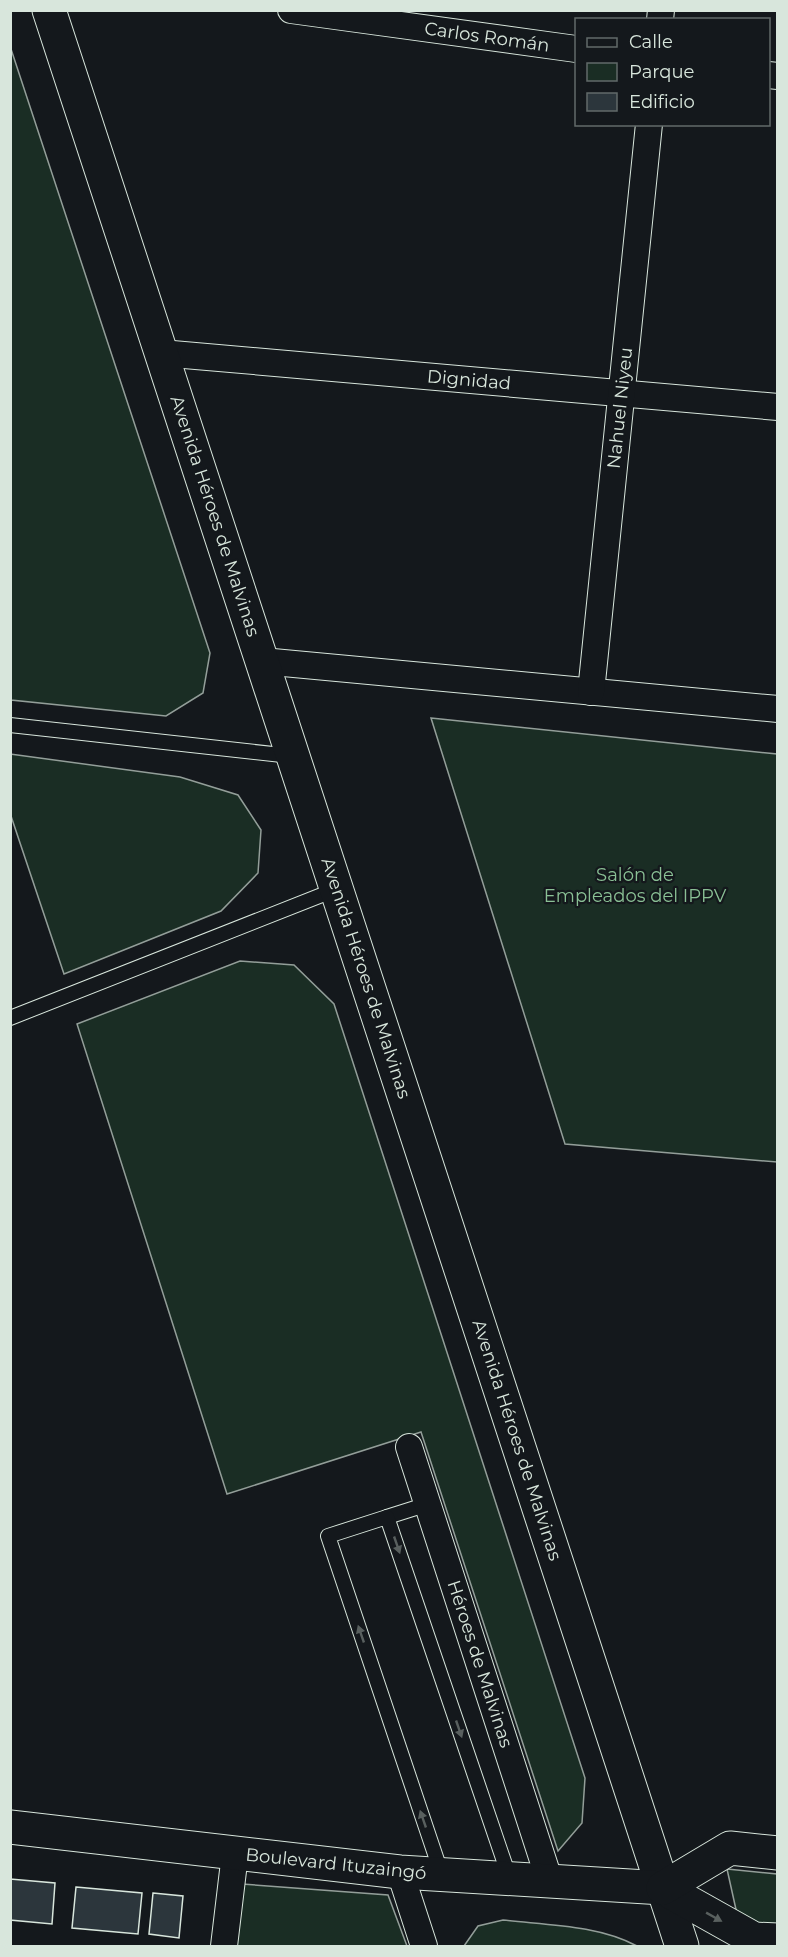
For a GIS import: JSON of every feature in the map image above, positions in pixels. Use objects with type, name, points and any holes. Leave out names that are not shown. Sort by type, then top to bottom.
[{"type":"main road","name":"Avenida Héroes de Malvinas","points":[[49,10],[682,1947]]},
{"type":"main road","name":"Boulevard Ituzaingó","points":[[10,1827],[400,1872],[663,1888],[754,1939],[777,1940]]},
{"type":"main road","points":[[663,1888],[730,1848],[777,1853]]},
{"type":"street","name":"Carlos Román","points":[[291,10],[575,49]]},
{"type":"street","name":"Nahuel Niyeu","points":[[591,692],[649,126]]},
{"type":"street","name":"Dignidad","points":[[161,353],[777,407]]},
{"type":"street","points":[[262,661],[777,709]]},
{"type":"street","name":"Héroes de Malvinas","points":[[409,1447],[550,1882]]},
{"type":"street","points":[[224,1947],[235,1854]]},
{"type":"street","points":[[400,1872],[424,1947]]},
{"type":"lane","points":[[10,725],[294,756]]},
{"type":"lane","points":[[10,1018],[337,889]]},
{"type":"lane","points":[[428,1504],[328,1536],[442,1875]]},
{"type":"lane","points":[[387,1517],[510,1879]]},
{"type":"green space","points":[[11,49],[210,653],[203,693],[166,716],[11,700]]},
{"type":"green space","name":"Salón de Empleados del IPPV","points":[[431,718],[777,754],[777,1162],[565,1144]]},
{"type":"green space","points":[[10,754],[180,777],[238,795],[261,830],[258,873],[221,911],[64,974],[11,816]]},
{"type":"green space","points":[[240,961],[294,965],[334,1004],[585,1778],[582,1823],[558,1851],[421,1432],[227,1494],[77,1024]]},
{"type":"green space","points":[[727,1869],[777,1874],[777,1927],[739,1923]]},
{"type":"green space","points":[[242,1884],[388,1895],[407,1946],[236,1946]]},
{"type":"green space","points":[[503,1920],[589,1930],[622,1939],[637,1946],[464,1946],[478,1926]]},
{"type":"building","points":[[10,1879],[55,1883],[52,1924],[10,1920]]},
{"type":"building","points":[[76,1887],[142,1893],[138,1934],[72,1928]]},
{"type":"building","points":[[153,1893],[183,1896],[179,1938],[149,1934]]}]
